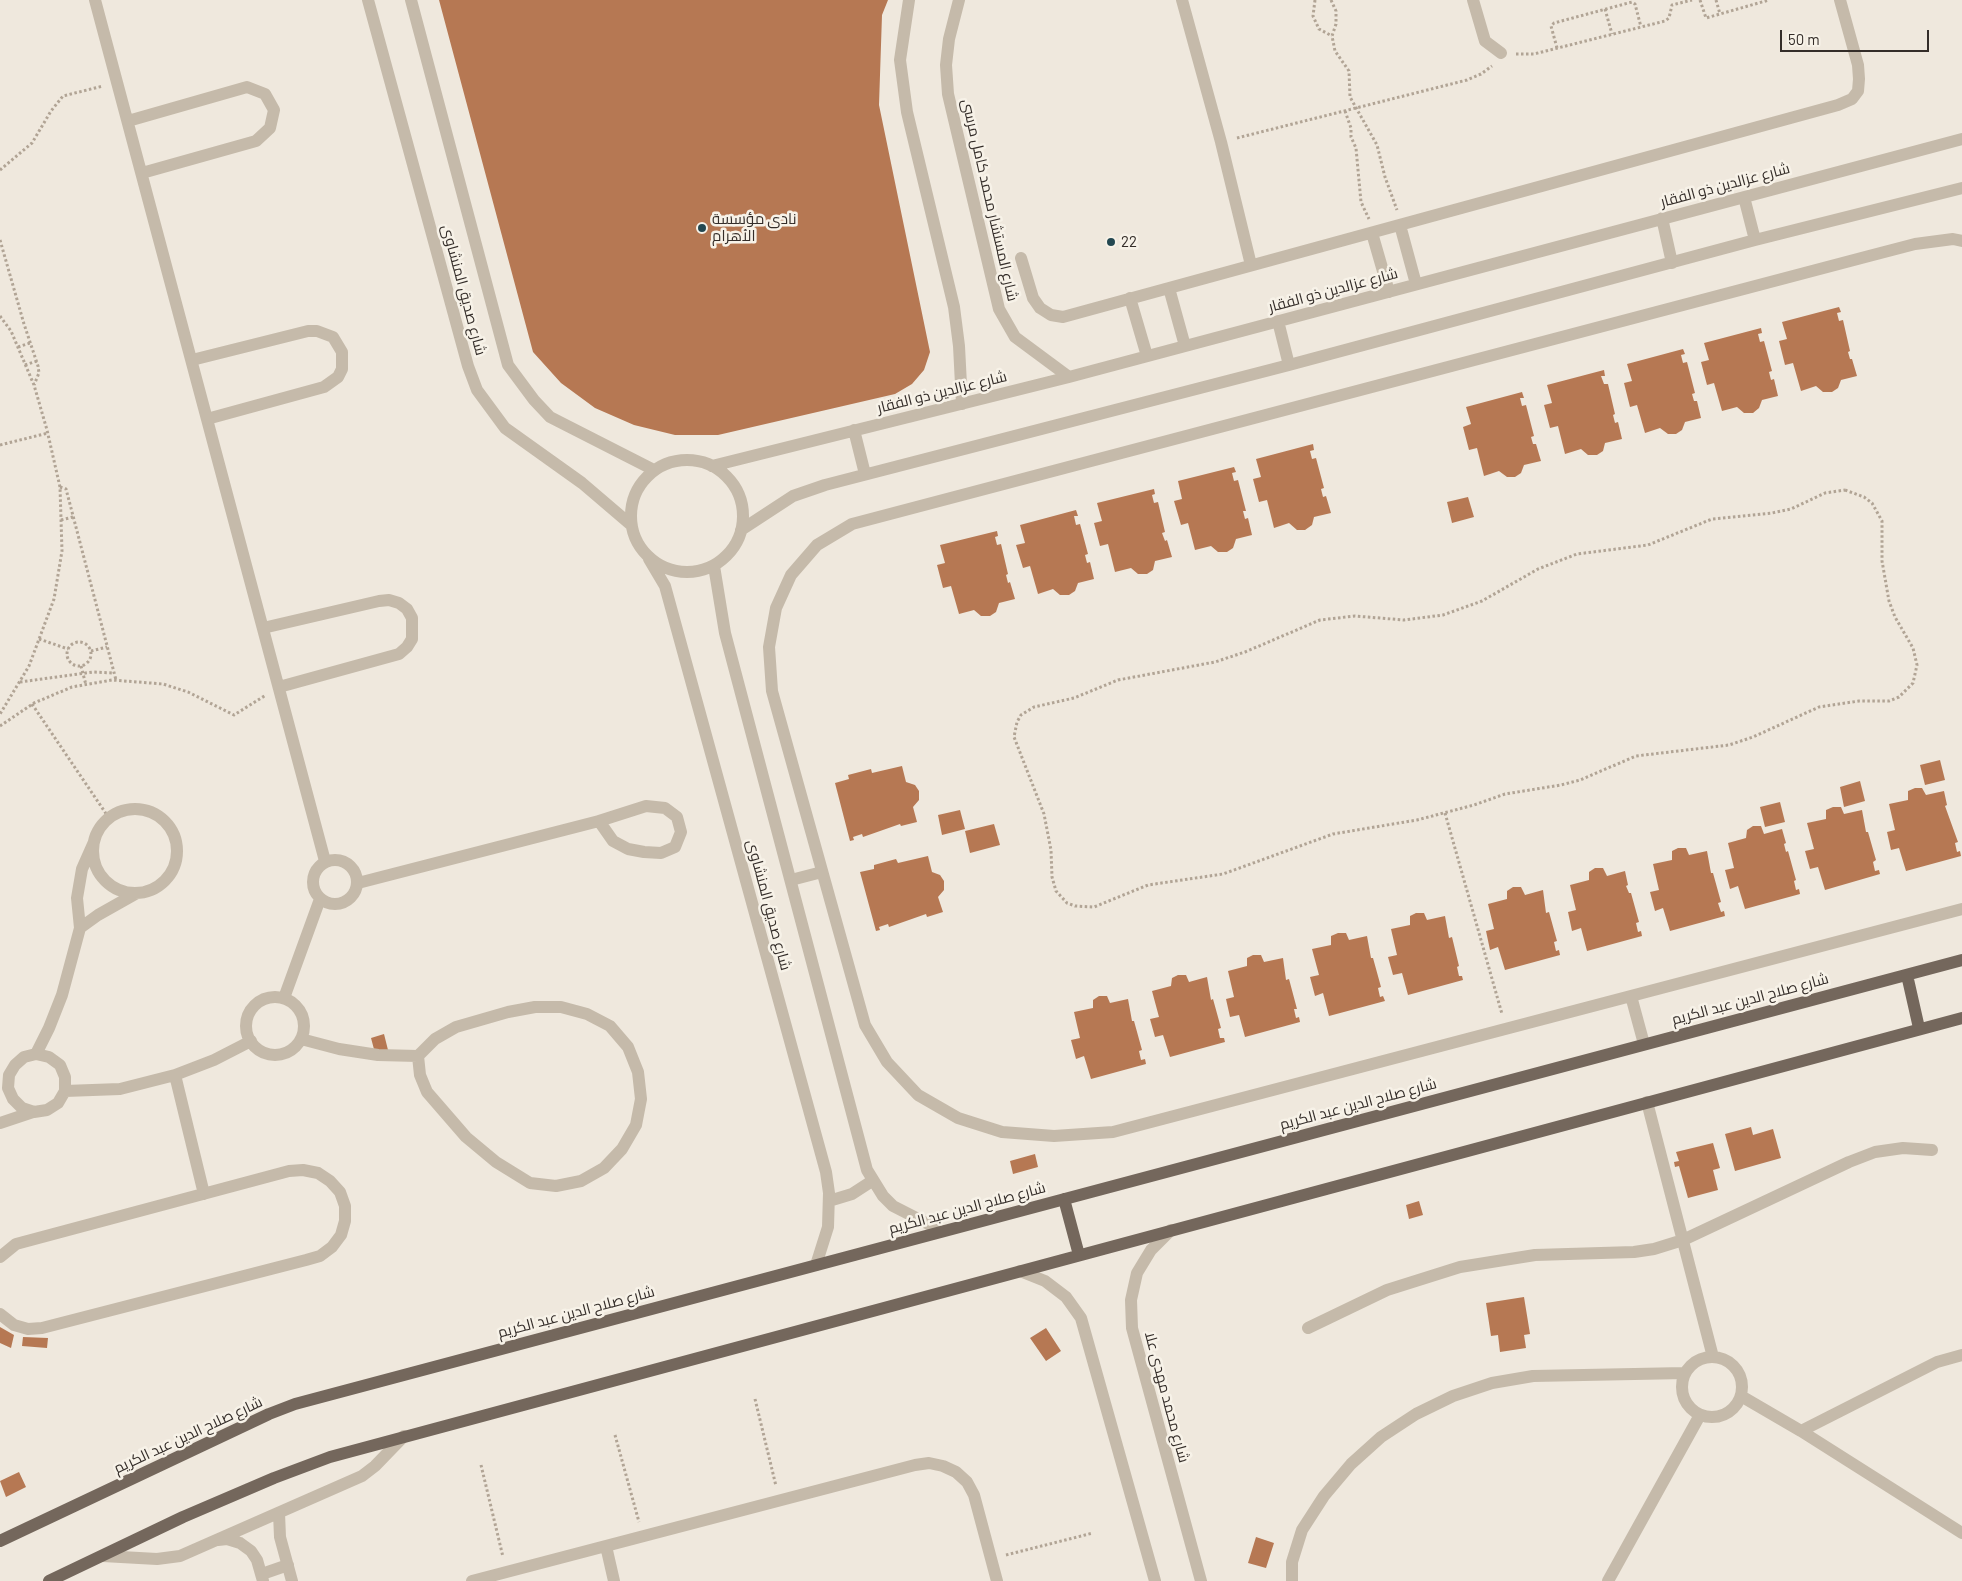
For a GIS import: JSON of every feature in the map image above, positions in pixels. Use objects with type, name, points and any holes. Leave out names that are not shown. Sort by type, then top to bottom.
[{"type":"main road","name":"شارع صلاح الدين عبد الكريم","points":[[0,1541],[260,1418],[295,1404],[1962,960]]},
{"type":"main road","points":[[1907,975],[1919,1028]]},
{"type":"main road","points":[[49,1581],[183,1517],[274,1478],[330,1457],[1919,1028],[1962,1018]]},
{"type":"main road","points":[[1064,1199],[1079,1255]]},
{"type":"street","points":[[95,0],[325,861]]},
{"type":"street","name":"شارع صديق المنشاوى","points":[[368,0],[468,366],[477,390],[505,428],[582,483],[630,524]]},
{"type":"street","name":"شارع صديق المنشاوى","points":[[411,0],[508,366],[534,400],[550,417],[654,470]]},
{"type":"street","points":[[909,0],[900,60],[907,112],[954,307],[960,346],[962,404]]},
{"type":"street","name":"شارع المستشار محمد كامل مرسى","points":[[959,0],[949,39],[946,65],[948,94],[996,300],[1005,322],[1015,337],[1069,377]]},
{"type":"street","points":[[1182,0],[1222,142],[1251,265]]},
{"type":"street","points":[[1474,0],[1485,41],[1501,53]]},
{"type":"street","points":[[1021,258],[1033,298],[1040,308],[1051,315],[1063,317],[1251,265],[1398,221],[1838,105],[1852,99],[1858,91],[1858,65],[1840,0]]},
{"type":"street","points":[[128,120],[247,87],[265,94],[271,101],[274,110],[274,120],[270,128],[264,136],[256,141],[142,173]]},
{"type":"street","name":"شارع عزالدين ذو الفقار","points":[[712,466],[1069,377],[1962,139]]},
{"type":"street","points":[[741,530],[793,496],[866,474],[1289,365],[1755,240],[1962,188]]},
{"type":"street","points":[[1744,197],[1755,240]]},
{"type":"street","points":[[1662,218],[1672,263]]},
{"type":"street","points":[[1398,221],[1416,284]]},
{"type":"street","points":[[1373,229],[1389,292]]},
{"type":"street","points":[[1962,241],[1953,239],[1916,244],[1868,256],[872,518],[834,533],[817,545],[791,575],[776,608],[770,647],[772,691],[858,1004],[868,1031],[887,1062],[918,1095],[937,1108],[965,1121],[1002,1132],[1054,1136],[1113,1132],[1962,909]]},
{"type":"street","points":[[1169,288],[1185,346]]},
{"type":"street","points":[[1130,298],[1147,356]]},
{"type":"street","points":[[1278,321],[1289,365]]},
{"type":"street","points":[[192,360],[308,331],[325,333],[333,337],[342,352],[342,369],[338,377],[324,388],[207,418]]},
{"type":"street","points":[[854,430],[866,474]]},
{"type":"street","points":[[682,460],[698,461],[712,466],[727,477],[738,493],[743,511],[741,530],[736,544],[714,566],[692,572],[669,570],[649,559],[636,543],[630,524],[631,503],[640,485],[654,470],[668,463],[682,460]]},
{"type":"street","name":"شارع صديق المنشاوى","points":[[649,559],[666,586],[826,1172],[829,1201],[828,1227],[816,1265]]},
{"type":"street","name":"شارع صديق المنشاوى","points":[[714,566],[725,633],[867,1170],[882,1196],[893,1206],[942,1231]]},
{"type":"street","points":[[263,628],[378,600],[389,600],[399,603],[412,618],[412,638],[407,647],[399,654],[279,687]]},
{"type":"street","points":[[358,883],[598,821],[646,806],[665,808],[677,816],[681,832],[675,847],[661,853],[644,852],[628,849],[613,841],[598,821]]},
{"type":"street","points":[[36,1054],[62,995],[80,928],[78,898],[82,869],[99,829],[108,818],[126,810],[146,811],[163,820],[174,836],[177,856],[170,874],[156,888],[137,894],[98,915],[80,928]]},
{"type":"street","points":[[94,842],[93,862],[102,879],[118,890],[137,894]]},
{"type":"street","points":[[340,860],[347,863],[357,875],[358,883],[352,896],[347,901],[333,904],[320,899],[315,893],[312,879],[315,872],[325,861],[340,860]]},
{"type":"street","points":[[791,880],[822,872]]},
{"type":"street","points":[[284,998],[320,899]]},
{"type":"street","points":[[274,996],[284,998],[293,1002],[304,1019],[301,1039],[286,1052],[266,1053],[257,1049],[250,1041],[246,1022],[256,1004],[274,996]]},
{"type":"street","points":[[1631,996],[1644,1044]]},
{"type":"street","points":[[301,1039],[339,1049],[378,1055],[418,1056],[435,1039],[456,1027],[508,1012],[535,1007],[561,1007],[587,1014],[610,1026],[628,1047],[638,1072],[641,1099],[636,1125],[622,1149],[604,1168],[581,1181],[556,1186],[530,1183],[496,1162],[466,1136],[427,1092],[420,1075],[418,1056]]},
{"type":"street","points":[[65,1091],[120,1089],[175,1075],[214,1060],[250,1041]]},
{"type":"street","points":[[0,1081],[24,1057],[36,1054],[49,1057],[60,1065],[65,1077],[65,1091],[58,1103],[47,1110],[0,1122]]},
{"type":"street","points":[[15,1065],[9,1075],[8,1088],[13,1099],[22,1108],[34,1112]]},
{"type":"street","points":[[175,1075],[204,1194]]},
{"type":"street","points":[[1647,1102],[1713,1357]]},
{"type":"street","points":[[1308,1328],[1387,1290],[1460,1267],[1536,1255],[1634,1252],[1683,1240],[1849,1162],[1875,1152],[1903,1148],[1932,1150]]},
{"type":"street","points":[[0,1257],[16,1244],[289,1171],[304,1170],[318,1174],[330,1181],[340,1192],[345,1206],[345,1221],[341,1235],[332,1247],[320,1256],[42,1328],[28,1329],[14,1325],[0,1314]]},
{"type":"street","points":[[829,1201],[852,1194],[872,1181]]},
{"type":"street","name":"شارع محمد مهدى علا","points":[[1171,1230],[1151,1250],[1137,1273],[1131,1300],[1132,1328],[1201,1581]]},
{"type":"street","points":[[1020,1271],[1045,1282],[1066,1297],[1081,1318],[1155,1581]]},
{"type":"street","points":[[1801,1431],[1937,1362],[1962,1355]]},
{"type":"street","points":[[1713,1357],[1730,1363],[1737,1370],[1741,1378],[1741,1396],[1735,1407],[1725,1415],[1712,1418],[1700,1415],[1685,1402],[1682,1383],[1685,1373],[1697,1361],[1713,1357]]},
{"type":"street","points":[[1292,1581],[1292,1562],[1302,1530],[1324,1496],[1363,1453],[1381,1437],[1416,1414],[1453,1396],[1492,1383],[1533,1376],[1685,1373]]},
{"type":"street","points":[[1741,1396],[1801,1431],[1962,1533]]},
{"type":"street","points":[[1608,1581],[1700,1415]]},
{"type":"street","points":[[103,1556],[168,1558],[180,1556],[362,1476],[375,1466],[404,1436]]},
{"type":"street","points":[[472,1581],[915,1465],[929,1463],[943,1466],[956,1472],[967,1482],[974,1495],[997,1581]]},
{"type":"street","points":[[279,1512],[280,1537],[292,1581]]},
{"type":"street","points":[[214,1541],[227,1540],[240,1543],[254,1555],[262,1578],[288,1566]]},
{"type":"street","points":[[606,1546],[614,1581]]},
{"type":"path","points":[[1315,0],[1313,16],[1320,28],[1332,36]]},
{"type":"path","points":[[1331,0],[1336,11],[1336,24],[1332,36],[1335,51],[1349,72],[1350,97],[1357,108],[1359,117],[1377,145],[1385,177],[1395,201],[1398,221]]},
{"type":"path","points":[[1222,142],[1467,80],[1487,70],[1501,53],[1534,54],[1665,21],[1669,18],[1672,5],[1692,0]]},
{"type":"path","points":[[1700,0],[1705,18],[1769,0]]},
{"type":"path","points":[[1716,0],[1720,14]]},
{"type":"path","points":[[1557,48],[1551,26],[1554,23],[1605,9],[1634,2],[1641,27]]},
{"type":"path","points":[[1605,9],[1612,34]]},
{"type":"path","points":[[0,170],[32,143],[46,119],[63,96],[118,82]]},
{"type":"path","points":[[1345,111],[1351,128],[1351,137],[1356,148],[1361,202],[1373,229]]},
{"type":"path","points":[[0,240],[37,361],[39,373],[34,385]]},
{"type":"path","points":[[0,316],[11,331],[34,385],[48,433],[60,487],[62,551],[54,599],[29,666],[0,714]]},
{"type":"path","points":[[18,347],[30,343]]},
{"type":"path","points":[[25,365],[37,361]]},
{"type":"path","points":[[0,445],[48,433]]},
{"type":"path","points":[[60,487],[66,489],[116,680]]},
{"type":"path","points":[[1845,490],[1860,495],[1872,503],[1878,512],[1883,530],[1882,561],[1889,601],[1895,617],[1913,648],[1917,665],[1913,683],[1899,697],[1889,701],[1859,701],[1819,707],[1753,737],[1729,745],[1636,756],[1580,780],[1505,794],[1445,813],[1333,834],[1223,874],[1148,885],[1094,907],[1075,906],[1060,897],[1053,884],[1048,829],[1039,799],[1016,745],[1015,730],[1021,715],[1034,707],[1074,698],[1118,680],[1215,662],[1245,652],[1320,620],[1355,616],[1404,620],[1443,615],[1482,601],[1557,560],[1600,549],[1648,545],[1712,518],[1772,513],[1791,509],[1835,491],[1845,490]]},
{"type":"path","points":[[61,504],[69,502]]},
{"type":"path","points":[[61,520],[73,517]]},
{"type":"path","points":[[39,639],[68,649]]},
{"type":"path","points":[[83,642],[91,651],[90,660],[81,666],[71,662],[68,658],[68,649],[72,643],[83,642]]},
{"type":"path","points":[[91,651],[107,647]]},
{"type":"path","points":[[81,666],[86,685]]},
{"type":"path","points":[[19,682],[83,673],[114,673]]},
{"type":"path","points":[[0,726],[32,704],[72,688],[116,680],[163,684],[188,692],[234,715],[279,687]]},
{"type":"path","points":[[32,704],[108,818]]},
{"type":"path","points":[[1445,813],[1506,1029]]},
{"type":"path","points":[[755,1399],[780,1501]]},
{"type":"path","points":[[615,1435],[643,1537]]},
{"type":"path","points":[[481,1465],[506,1572]]},
{"type":"path","points":[[991,1559],[1093,1533]]},
{"type":"building","name":"نادى مؤسسة الأهرام","points":[[439,0],[888,0],[882,15],[879,105],[930,352],[924,370],[912,384],[895,394],[718,435],[675,435],[634,425],[595,408],[561,383],[533,352]]},
{"type":"building","points":[[1839,307],[1841,312],[1837,313],[1839,321],[1843,320],[1850,351],[1848,352],[1857,376],[1841,380],[1838,388],[1832,392],[1823,392],[1816,386],[1801,391],[1793,363],[1785,365],[1779,341],[1787,339],[1782,322]]},
{"type":"building","points":[[1761,328],[1762,333],[1758,334],[1760,342],[1764,341],[1772,371],[1769,372],[1771,380],[1774,379],[1778,396],[1762,400],[1759,408],[1753,413],[1744,413],[1737,407],[1722,411],[1714,383],[1707,385],[1701,362],[1709,360],[1704,343]]},
{"type":"building","points":[[1683,349],[1685,354],[1681,355],[1683,363],[1687,362],[1695,393],[1692,394],[1694,401],[1697,401],[1701,418],[1685,422],[1682,430],[1676,434],[1668,434],[1660,428],[1645,433],[1637,405],[1630,407],[1624,383],[1632,381],[1627,364]]},
{"type":"building","points":[[1604,370],[1605,376],[1601,376],[1604,384],[1608,384],[1615,414],[1613,415],[1615,423],[1618,422],[1622,439],[1605,443],[1603,451],[1597,455],[1588,455],[1581,449],[1565,454],[1558,426],[1550,428],[1544,405],[1552,403],[1547,385]]},
{"type":"building","points":[[1522,392],[1524,398],[1520,398],[1522,406],[1526,405],[1534,436],[1531,437],[1533,444],[1536,444],[1541,461],[1524,465],[1521,473],[1515,477],[1507,477],[1499,471],[1484,476],[1477,448],[1469,450],[1463,427],[1471,424],[1466,407]]},
{"type":"building","points":[[1313,444],[1314,450],[1310,451],[1312,459],[1316,458],[1324,488],[1321,489],[1323,497],[1326,496],[1331,513],[1314,517],[1312,525],[1305,530],[1297,530],[1289,523],[1274,528],[1267,500],[1259,502],[1253,479],[1261,477],[1256,459]]},
{"type":"building","points":[[1234,467],[1236,472],[1232,473],[1234,481],[1238,480],[1246,511],[1243,511],[1245,519],[1248,518],[1252,535],[1236,539],[1233,548],[1227,552],[1218,552],[1211,546],[1195,550],[1188,523],[1181,525],[1174,501],[1182,499],[1178,481]]},
{"type":"building","points":[[1154,489],[1155,494],[1152,495],[1154,503],[1158,502],[1165,532],[1162,533],[1165,541],[1167,540],[1172,557],[1155,561],[1153,570],[1147,574],[1138,574],[1131,568],[1115,572],[1108,544],[1100,546],[1094,523],[1102,521],[1097,503]]},
{"type":"building","points":[[1468,497],[1474,517],[1452,523],[1447,502]]},
{"type":"building","points":[[1076,510],[1078,516],[1074,516],[1076,525],[1080,524],[1088,554],[1085,555],[1087,563],[1090,562],[1094,579],[1078,583],[1075,591],[1069,595],[1060,595],[1053,589],[1038,594],[1030,566],[1023,568],[1016,545],[1025,543],[1020,525]]},
{"type":"building","points":[[997,531],[998,536],[995,537],[997,545],[1001,544],[1008,574],[1006,575],[1008,583],[1010,582],[1015,599],[999,603],[996,612],[990,616],[981,616],[974,610],[959,614],[951,586],[943,588],[937,565],[945,563],[940,545]]},
{"type":"building","points":[[1940,760],[1945,780],[1925,785],[1920,765]]},
{"type":"building","points":[[902,766],[906,782],[915,785],[919,791],[919,800],[913,807],[917,822],[901,826],[900,824],[863,837],[862,834],[853,837],[854,840],[850,841],[835,783],[849,779],[848,775],[871,769],[872,773]]},
{"type":"building","points":[[1860,781],[1865,801],[1844,807],[1840,787]]},
{"type":"building","points":[[1922,788],[1926,795],[1944,791],[1947,805],[1945,806],[1958,842],[1955,843],[1957,852],[1960,851],[1961,856],[1906,871],[1899,848],[1891,850],[1887,832],[1895,830],[1889,804],[1908,800],[1908,791]]},
{"type":"building","points":[[1780,802],[1785,822],[1765,827],[1760,807]]},
{"type":"building","points":[[1833,807],[1841,807],[1844,814],[1862,810],[1866,832],[1868,832],[1876,860],[1873,862],[1875,871],[1879,870],[1880,874],[1825,890],[1818,867],[1810,869],[1805,851],[1814,849],[1807,823],[1826,819],[1826,810]]},
{"type":"building","points":[[960,810],[965,829],[942,835],[938,815]]},
{"type":"building","points":[[994,824],[1000,845],[970,853],[965,831]]},
{"type":"building","points":[[1753,826],[1761,826],[1764,834],[1782,829],[1786,843],[1784,844],[1786,852],[1788,851],[1796,880],[1794,881],[1796,890],[1799,889],[1800,894],[1745,909],[1738,886],[1730,889],[1725,870],[1734,868],[1728,843],[1746,838],[1747,830]]},
{"type":"building","points":[[1678,848],[1686,848],[1689,855],[1707,851],[1711,873],[1713,873],[1721,902],[1718,903],[1721,912],[1724,911],[1725,916],[1670,931],[1663,908],[1655,911],[1650,892],[1659,890],[1653,864],[1672,860],[1672,851]]},
{"type":"building","points":[[928,856],[932,872],[940,875],[944,881],[944,890],[938,897],[943,912],[927,917],[926,914],[889,927],[888,924],[879,927],[880,930],[876,931],[860,872],[874,869],[874,865],[896,859],[898,863]]},
{"type":"building","points":[[1595,868],[1603,868],[1607,876],[1625,871],[1628,885],[1626,886],[1629,893],[1631,893],[1639,922],[1636,923],[1638,932],[1641,931],[1642,936],[1587,951],[1581,928],[1572,931],[1568,912],[1576,910],[1570,885],[1589,880],[1589,872]]},
{"type":"building","points":[[1513,887],[1521,887],[1525,895],[1543,890],[1546,913],[1549,912],[1557,941],[1554,942],[1556,951],[1559,950],[1560,955],[1505,970],[1498,947],[1490,950],[1486,931],[1494,929],[1488,904],[1507,899],[1507,891]]},
{"type":"building","points":[[1416,913],[1424,913],[1427,920],[1445,916],[1449,938],[1452,937],[1459,966],[1457,967],[1459,976],[1462,976],[1463,980],[1408,995],[1402,973],[1393,975],[1388,957],[1397,955],[1391,929],[1410,925],[1410,916]]},
{"type":"building","points":[[1338,933],[1346,933],[1349,940],[1367,936],[1371,958],[1373,958],[1381,987],[1378,988],[1380,997],[1383,996],[1385,1001],[1329,1016],[1323,993],[1315,996],[1310,977],[1319,975],[1312,949],[1331,945],[1331,936]]},
{"type":"building","points":[[1253,955],[1261,955],[1264,962],[1283,958],[1286,980],[1289,979],[1297,1009],[1294,1009],[1296,1018],[1299,1017],[1300,1022],[1245,1037],[1239,1015],[1230,1017],[1226,999],[1234,997],[1228,971],[1247,966],[1247,958]]},
{"type":"building","points":[[1178,975],[1186,975],[1189,982],[1207,977],[1211,1000],[1213,999],[1221,1028],[1218,1029],[1220,1038],[1224,1038],[1225,1042],[1170,1057],[1163,1035],[1155,1037],[1150,1019],[1159,1017],[1152,991],[1171,986],[1172,978]]},
{"type":"building","points":[[1099,996],[1107,996],[1110,1003],[1128,999],[1132,1021],[1134,1021],[1142,1050],[1139,1051],[1141,1060],[1145,1059],[1146,1064],[1091,1079],[1084,1056],[1076,1059],[1071,1040],[1080,1038],[1074,1012],[1093,1008],[1093,1000]]},
{"type":"building","points":[[384,1034],[388,1050],[375,1053],[371,1038]]},
{"type":"building","points":[[1751,1127],[1753,1135],[1773,1129],[1781,1158],[1735,1171],[1725,1134]]},
{"type":"building","points":[[1713,1143],[1720,1168],[1713,1170],[1718,1190],[1688,1198],[1679,1166],[1675,1167],[1674,1162],[1679,1161],[1676,1152]]},
{"type":"building","points":[[1035,1154],[1038,1167],[1013,1174],[1010,1161]]},
{"type":"building","points":[[1419,1201],[1423,1215],[1409,1219],[1406,1205]]},
{"type":"building","points":[[1524,1297],[1530,1334],[1524,1335],[1526,1348],[1500,1352],[1498,1335],[1491,1336],[1486,1303]]},
{"type":"building","points":[[0,1327],[14,1335],[11,1348],[0,1343]]},
{"type":"building","points":[[1046,1328],[1061,1351],[1046,1361],[1030,1338]]},
{"type":"building","points":[[23,1337],[48,1338],[47,1348],[22,1346]]},
{"type":"building","points":[[19,1472],[26,1487],[6,1497],[0,1481]]},
{"type":"building","points":[[1256,1537],[1274,1543],[1266,1568],[1248,1563]]},
{"type":"place","name":"نادى مؤسسة الأهرام","points":[[702,228]]},
{"type":"place","name":"22","points":[[1111,242]]}]
